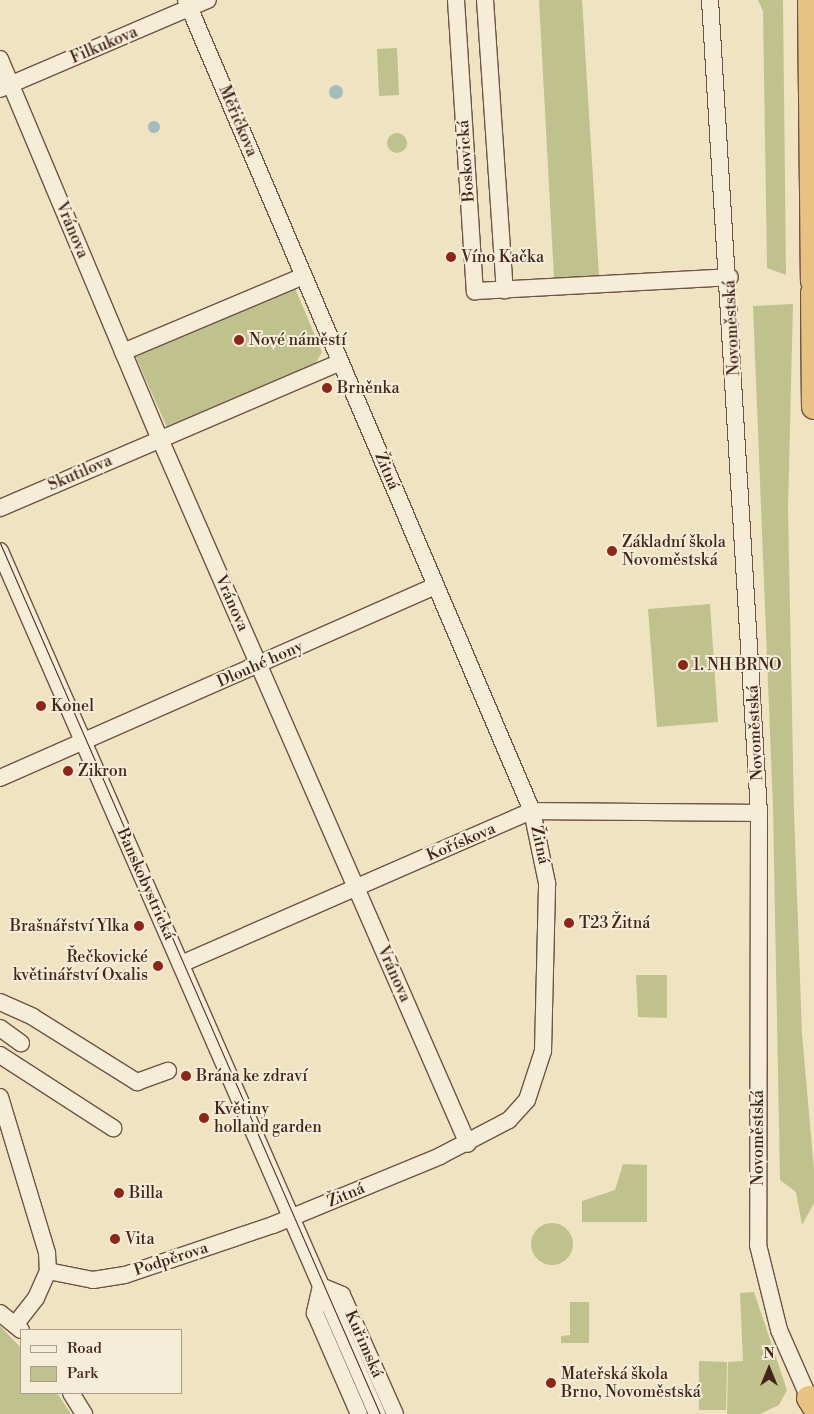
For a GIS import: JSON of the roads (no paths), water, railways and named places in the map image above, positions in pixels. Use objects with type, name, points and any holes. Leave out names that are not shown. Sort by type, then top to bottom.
[{"type":"highway","points":[[810,0],[814,407]]},
{"type":"street","name":"Filkukova","points":[[5,87],[188,4],[208,0]]},
{"type":"street","name":"Boskovická","points":[[456,0],[475,291],[730,277]]},
{"type":"street","name":"Boskovická","points":[[484,0],[505,290]]},
{"type":"street","name":"Novoměstská","points":[[710,0],[730,277],[760,813],[758,1245],[779,1330],[811,1402]]},
{"type":"street","name":"Měřičkova","points":[[188,4],[304,276]]},
{"type":"street","name":"Vránova","points":[[0,59],[5,87],[124,352],[160,439],[468,1144]]},
{"type":"street","points":[[124,352],[304,276],[340,362],[160,439]]},
{"type":"street","name":"Žitná","points":[[292,1218],[468,1144],[509,1120],[527,1100],[539,1070],[547,883],[532,811],[340,362]]},
{"type":"street","name":"Skutilova","points":[[0,508],[160,439]]},
{"type":"street","name":"Banskobystrická","points":[[0,551],[292,1218]]},
{"type":"street","name":"Dlouhé hony","points":[[0,778],[436,586]]},
{"type":"street","name":"Kořískova","points":[[181,964],[532,811],[760,813]]},
{"type":"street","points":[[0,1002],[33,1017],[137,1082],[168,1072]]},
{"type":"street","points":[[0,1028],[21,1043]]},
{"type":"street","points":[[0,1055],[113,1128]]},
{"type":"street","points":[[0,1097],[48,1271],[36,1298],[19,1327],[0,1313]]},
{"type":"street","name":"Podpěrova","points":[[48,1271],[93,1280],[125,1275],[292,1218]]},
{"type":"street","name":"Kuřimská","points":[[292,1218],[377,1414]]},
{"type":"street","name":"Kuřimská","points":[[321,1286],[316,1314],[359,1414]]},
{"type":"street","name":"Kuřimská","points":[[321,1286],[342,1295],[395,1414]]},
{"type":"street","points":[[72,1394],[84,1414]]},
{"type":"water","points":[[336,85],[341,87],[343,92],[341,97],[336,99],[331,97],[329,92],[331,87]]},
{"type":"water","points":[[156,121],[159,122],[159,132],[152,133],[149,132],[148,125],[149,122]]},
{"type":"tram line","points":[[0,543],[380,1414]]},
{"type":"place","name":"Víno Kačka","points":[[451,257]]},
{"type":"place","name":"Nové náměstí","points":[[239,340]]},
{"type":"place","name":"Brněnka","points":[[327,388]]},
{"type":"place","name":"Základní škola Novoměstská","points":[[612,551]]},
{"type":"place","name":"1. NH BRNO","points":[[683,665]]},
{"type":"place","name":"Konel","points":[[41,706]]},
{"type":"place","name":"Zikron","points":[[68,771]]},
{"type":"place","name":"T23 Žitná","points":[[569,923]]},
{"type":"place","name":"Brašnářství Ylka","points":[[139,926]]},
{"type":"place","name":"Řečkovické květinářství Oxalis","points":[[158,966]]},
{"type":"place","name":"Brána ke zdraví","points":[[186,1076]]},
{"type":"place","name":"Květiny holland garden","points":[[204,1118]]},
{"type":"place","name":"Billa","points":[[119,1193]]},
{"type":"place","name":"Vita","points":[[115,1239]]},
{"type":"place","name":"Mateřská škola Brno, Novoměstská","points":[[551,1383]]}]
